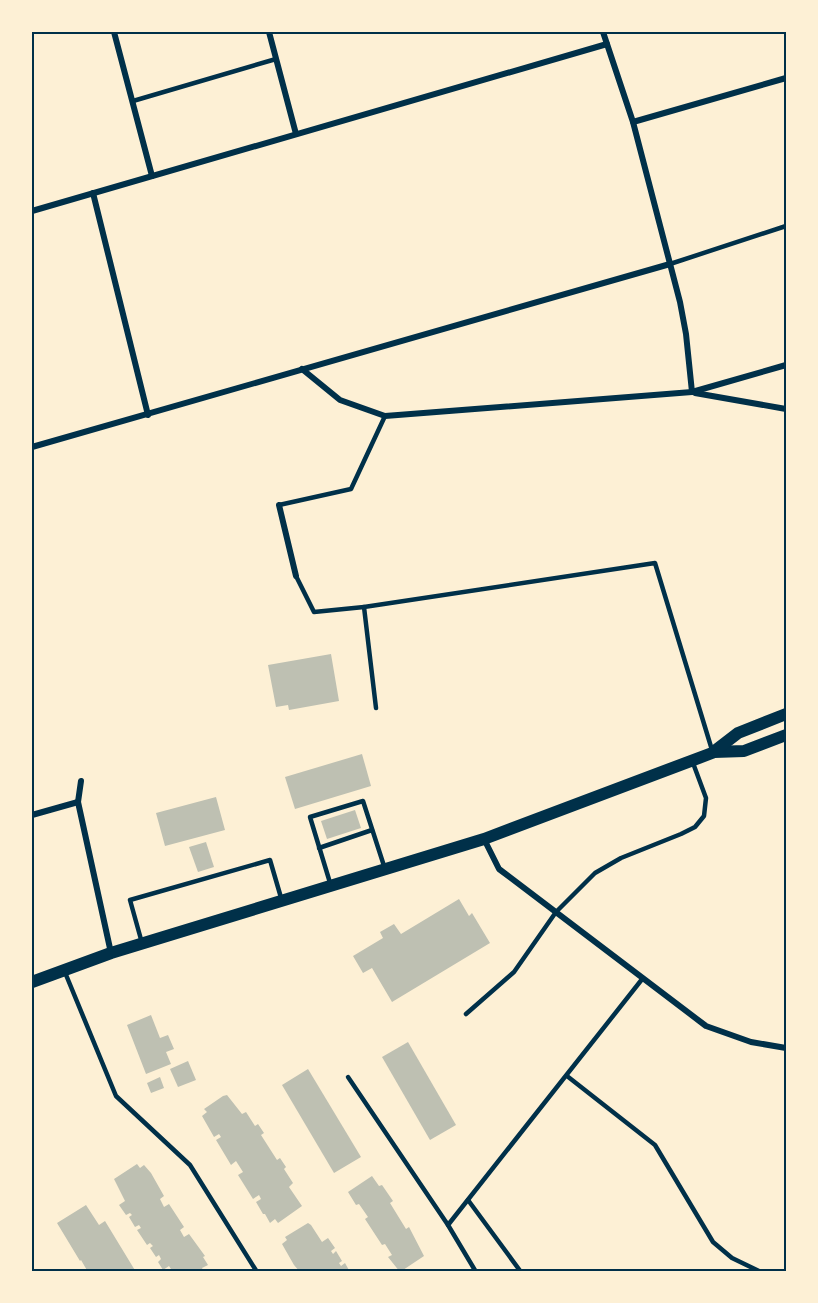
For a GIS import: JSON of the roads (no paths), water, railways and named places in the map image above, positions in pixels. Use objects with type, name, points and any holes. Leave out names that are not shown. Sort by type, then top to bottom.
[{"type":"main road","points":[[712,753],[738,733],[786,714]]},
{"type":"main road","points":[[32,982],[142,943],[484,839],[712,753],[744,751],[786,735]]},
{"type":"street","points":[[114,32],[152,176]]},
{"type":"street","points":[[269,32],[296,134]]},
{"type":"street","points":[[603,32],[633,122],[670,264],[686,334],[692,392]]},
{"type":"street","points":[[32,211],[607,44]]},
{"type":"street","points":[[633,122],[786,78]]},
{"type":"street","points":[[93,193],[148,415]]},
{"type":"street","points":[[32,447],[670,264]]},
{"type":"street","points":[[302,369],[340,400],[385,416],[692,392],[786,365]]},
{"type":"street","points":[[692,392],[786,409]]},
{"type":"street","points":[[279,505],[296,576]]},
{"type":"street","points":[[81,781],[78,802],[111,953]]},
{"type":"street","points":[[32,814],[78,802]]},
{"type":"street","points":[[484,839],[499,869],[706,1026],[751,1042],[786,1048]]},
{"type":"lane","points":[[133,101],[276,59]]},
{"type":"lane","points":[[670,264],[786,226]]},
{"type":"lane","points":[[279,505],[351,489],[385,416]]},
{"type":"lane","points":[[296,576],[314,612],[364,607],[655,563],[712,753]]},
{"type":"lane","points":[[364,607],[376,708]]},
{"type":"lane","points":[[466,1014],[514,972],[556,912],[595,873],[612,863],[695,827],[704,816],[706,798],[692,760]]},
{"type":"lane","points":[[331,885],[310,817],[363,801],[385,868]]},
{"type":"lane","points":[[319,848],[372,830]]},
{"type":"lane","points":[[142,943],[130,900],[270,860],[282,901]]},
{"type":"lane","points":[[64,970],[116,1096],[190,1165],[257,1272]]},
{"type":"lane","points":[[448,1225],[643,978]]},
{"type":"lane","points":[[567,1076],[655,1145],[713,1242],[732,1258],[761,1272]]},
{"type":"lane","points":[[348,1077],[448,1225],[476,1272]]},
{"type":"lane","points":[[468,1200],[520,1272]]}]
